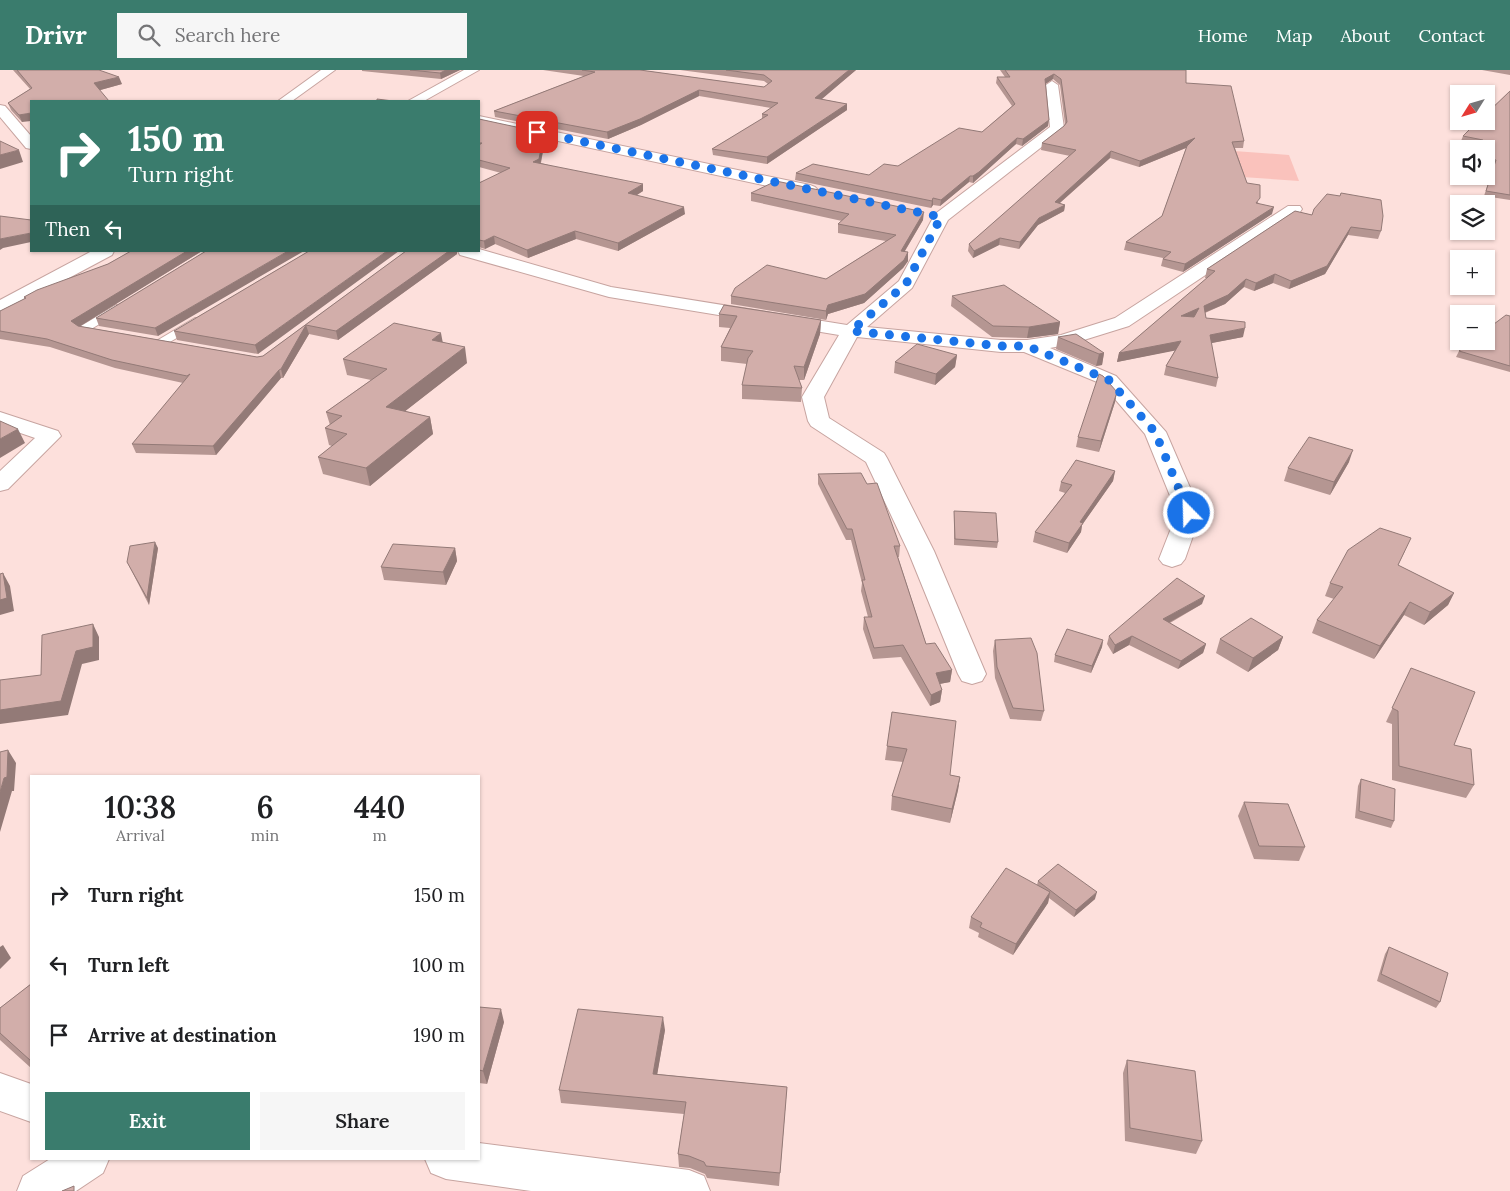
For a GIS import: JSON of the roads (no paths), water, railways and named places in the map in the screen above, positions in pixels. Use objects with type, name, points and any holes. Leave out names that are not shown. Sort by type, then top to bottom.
[{"type":"street","points":[[417,100],[473,70]]},
{"type":"street","points":[[286,100],[335,72]]},
{"type":"street","points":[[304,100],[335,72]]},
{"type":"street","points":[[972,674],[921,551],[876,458],[819,421],[812,397],[851,331],[906,284],[932,215],[1057,128],[1052,85]]},
{"type":"street","points":[[0,109],[28,142]]},
{"type":"street","points":[[480,120],[826,193]]},
{"type":"street","points":[[8,143],[28,142]]},
{"type":"street","points":[[469,252],[609,292],[851,331],[1001,346],[1027,346],[1064,340],[1122,322],[1294,209]]},
{"type":"street","points":[[72,270],[88,252]]},
{"type":"street","points":[[8,303],[104,252]]},
{"type":"street","points":[[8,303],[104,266],[124,255]]},
{"type":"street","points":[[1027,346],[1109,380],[1155,432],[1189,513],[1172,559]]},
{"type":"street","points":[[0,418],[50,436],[0,484]]},
{"type":"street","points":[[0,1092],[30,1103]]},
{"type":"street","points":[[38,1191],[86,1160]]},
{"type":"street","points":[[454,1160],[689,1191]]},
{"type":"lane","points":[[101,333],[82,329],[123,305]]},
{"type":"lane","points":[[178,346],[154,342],[209,314]]}]
